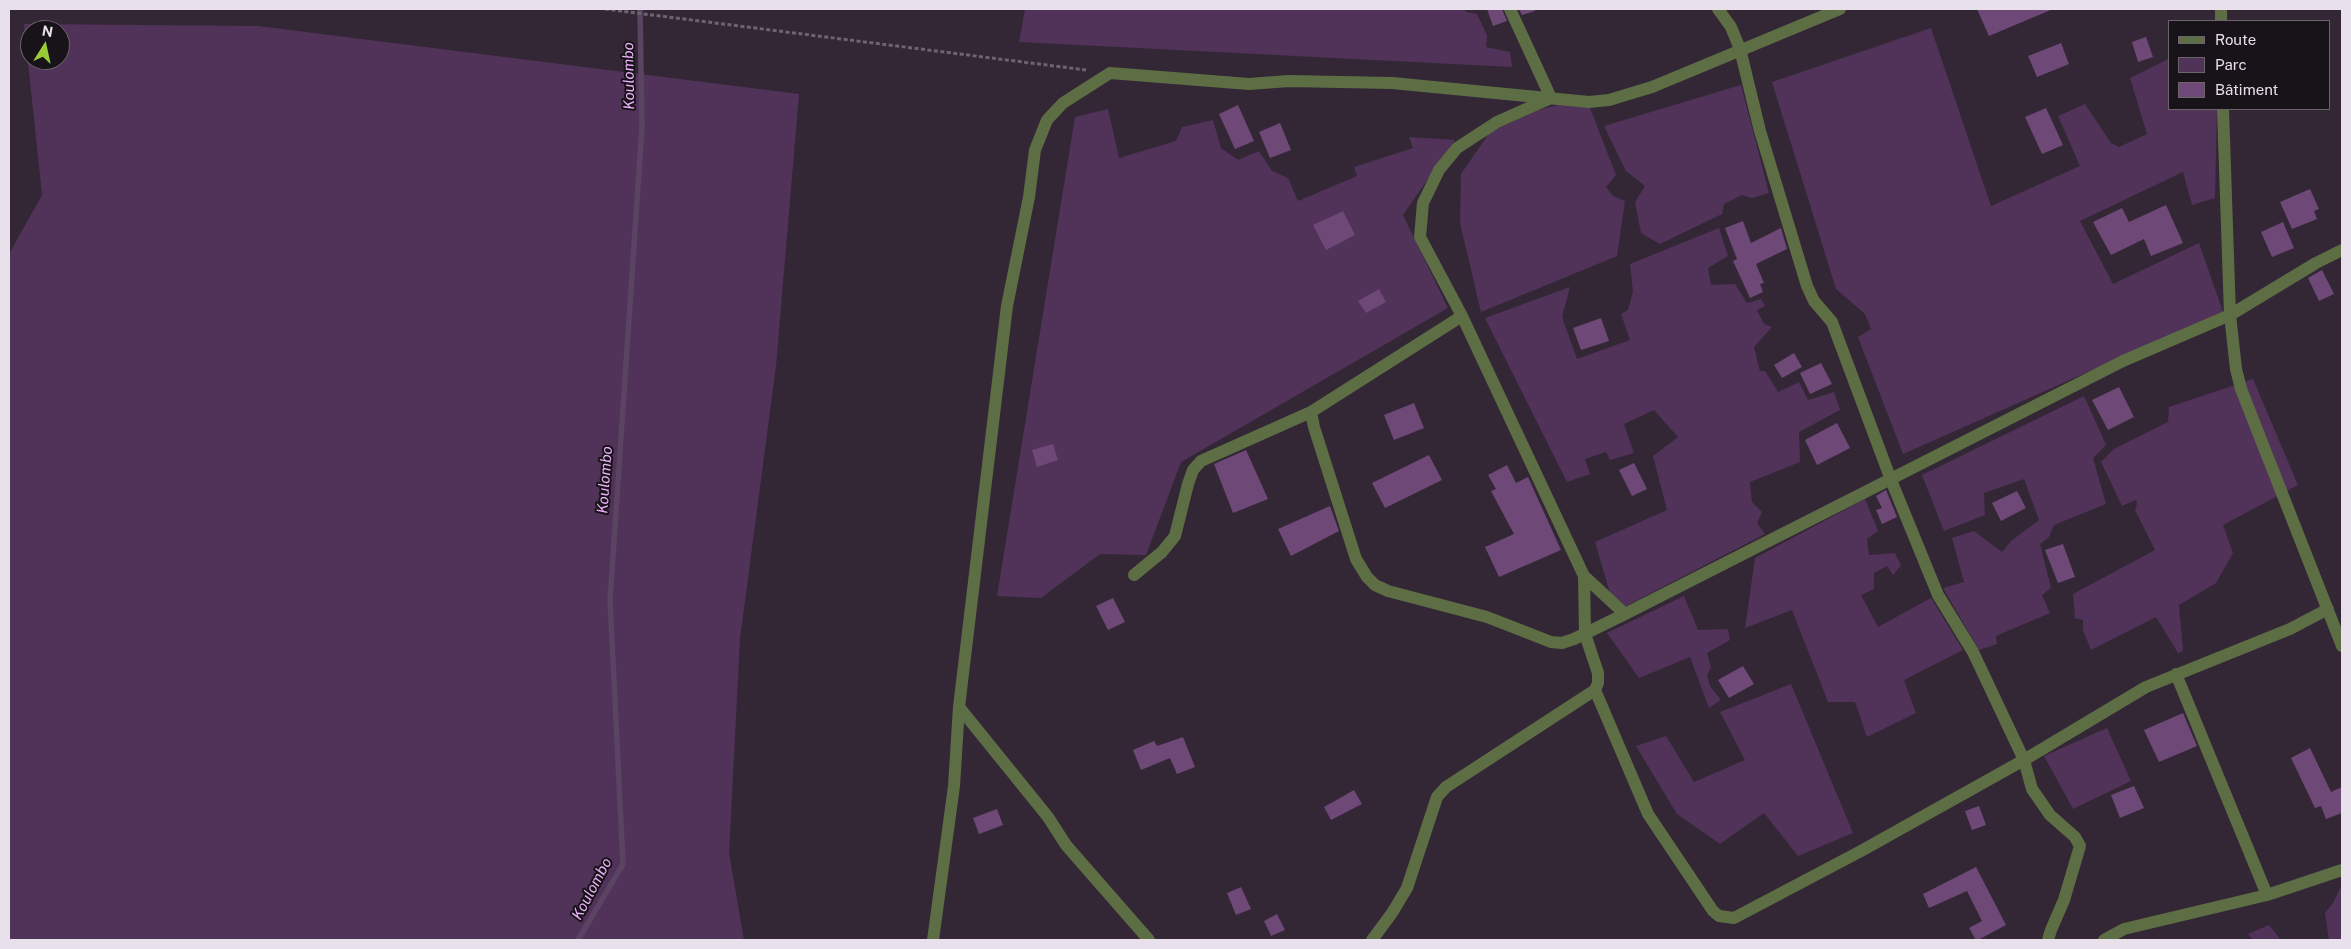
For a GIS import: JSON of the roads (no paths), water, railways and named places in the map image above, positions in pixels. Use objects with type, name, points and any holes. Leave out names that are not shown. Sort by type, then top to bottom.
[{"type":"street","points":[[1510,9],[1551,98]]},
{"type":"street","points":[[1718,9],[1731,27],[1740,49],[1760,131],[1807,286],[1814,301],[1832,322],[1891,480],[1938,596],[1974,652],[2024,760],[2032,789],[2039,802],[2074,837],[2080,846],[2067,891],[2048,940]]},
{"type":"street","points":[[933,940],[954,786],[960,707],[1007,306],[1029,197],[1035,150],[1047,120],[1063,103],[1110,73],[1249,84],[1289,81],[1392,84],[1589,102],[1609,100],[1652,87],[1840,9]]},
{"type":"street","points":[[1551,98],[1497,122],[1457,148],[1440,170],[1423,203],[1420,237],[1462,316],[1584,576],[1625,614]]},
{"type":"street","points":[[2223,110],[2230,315],[2236,369],[2241,389],[2342,646]]},
{"type":"street","points":[[1311,412],[1356,559],[1367,577],[1375,585],[1388,591],[1487,617],[1551,642],[1562,642],[1586,634],[2123,361],[2230,315],[2316,263],[2342,250]]},
{"type":"street","points":[[1134,575],[1162,552],[1174,536],[1188,484],[1194,470],[1201,461],[1311,412],[1462,316]]},
{"type":"street","points":[[1372,940],[1392,913],[1407,888],[1437,797],[1446,788],[1595,690],[1598,684],[1598,673],[1586,634],[1584,576]]},
{"type":"street","points":[[1595,690],[1648,814],[1713,911],[1727,918],[1734,918],[1861,851],[2024,760],[2146,687],[2290,629],[2328,609]]},
{"type":"street","points":[[2176,674],[2267,895]]},
{"type":"street","points":[[960,707],[1048,817],[1066,845],[1149,940]]},
{"type":"street","points":[[2104,940],[2124,929],[2267,895],[2296,887],[2342,870]]},
{"type":"waterway","name":"Koulombo","points":[[578,940],[623,864],[610,600],[642,127],[640,9]]}]
